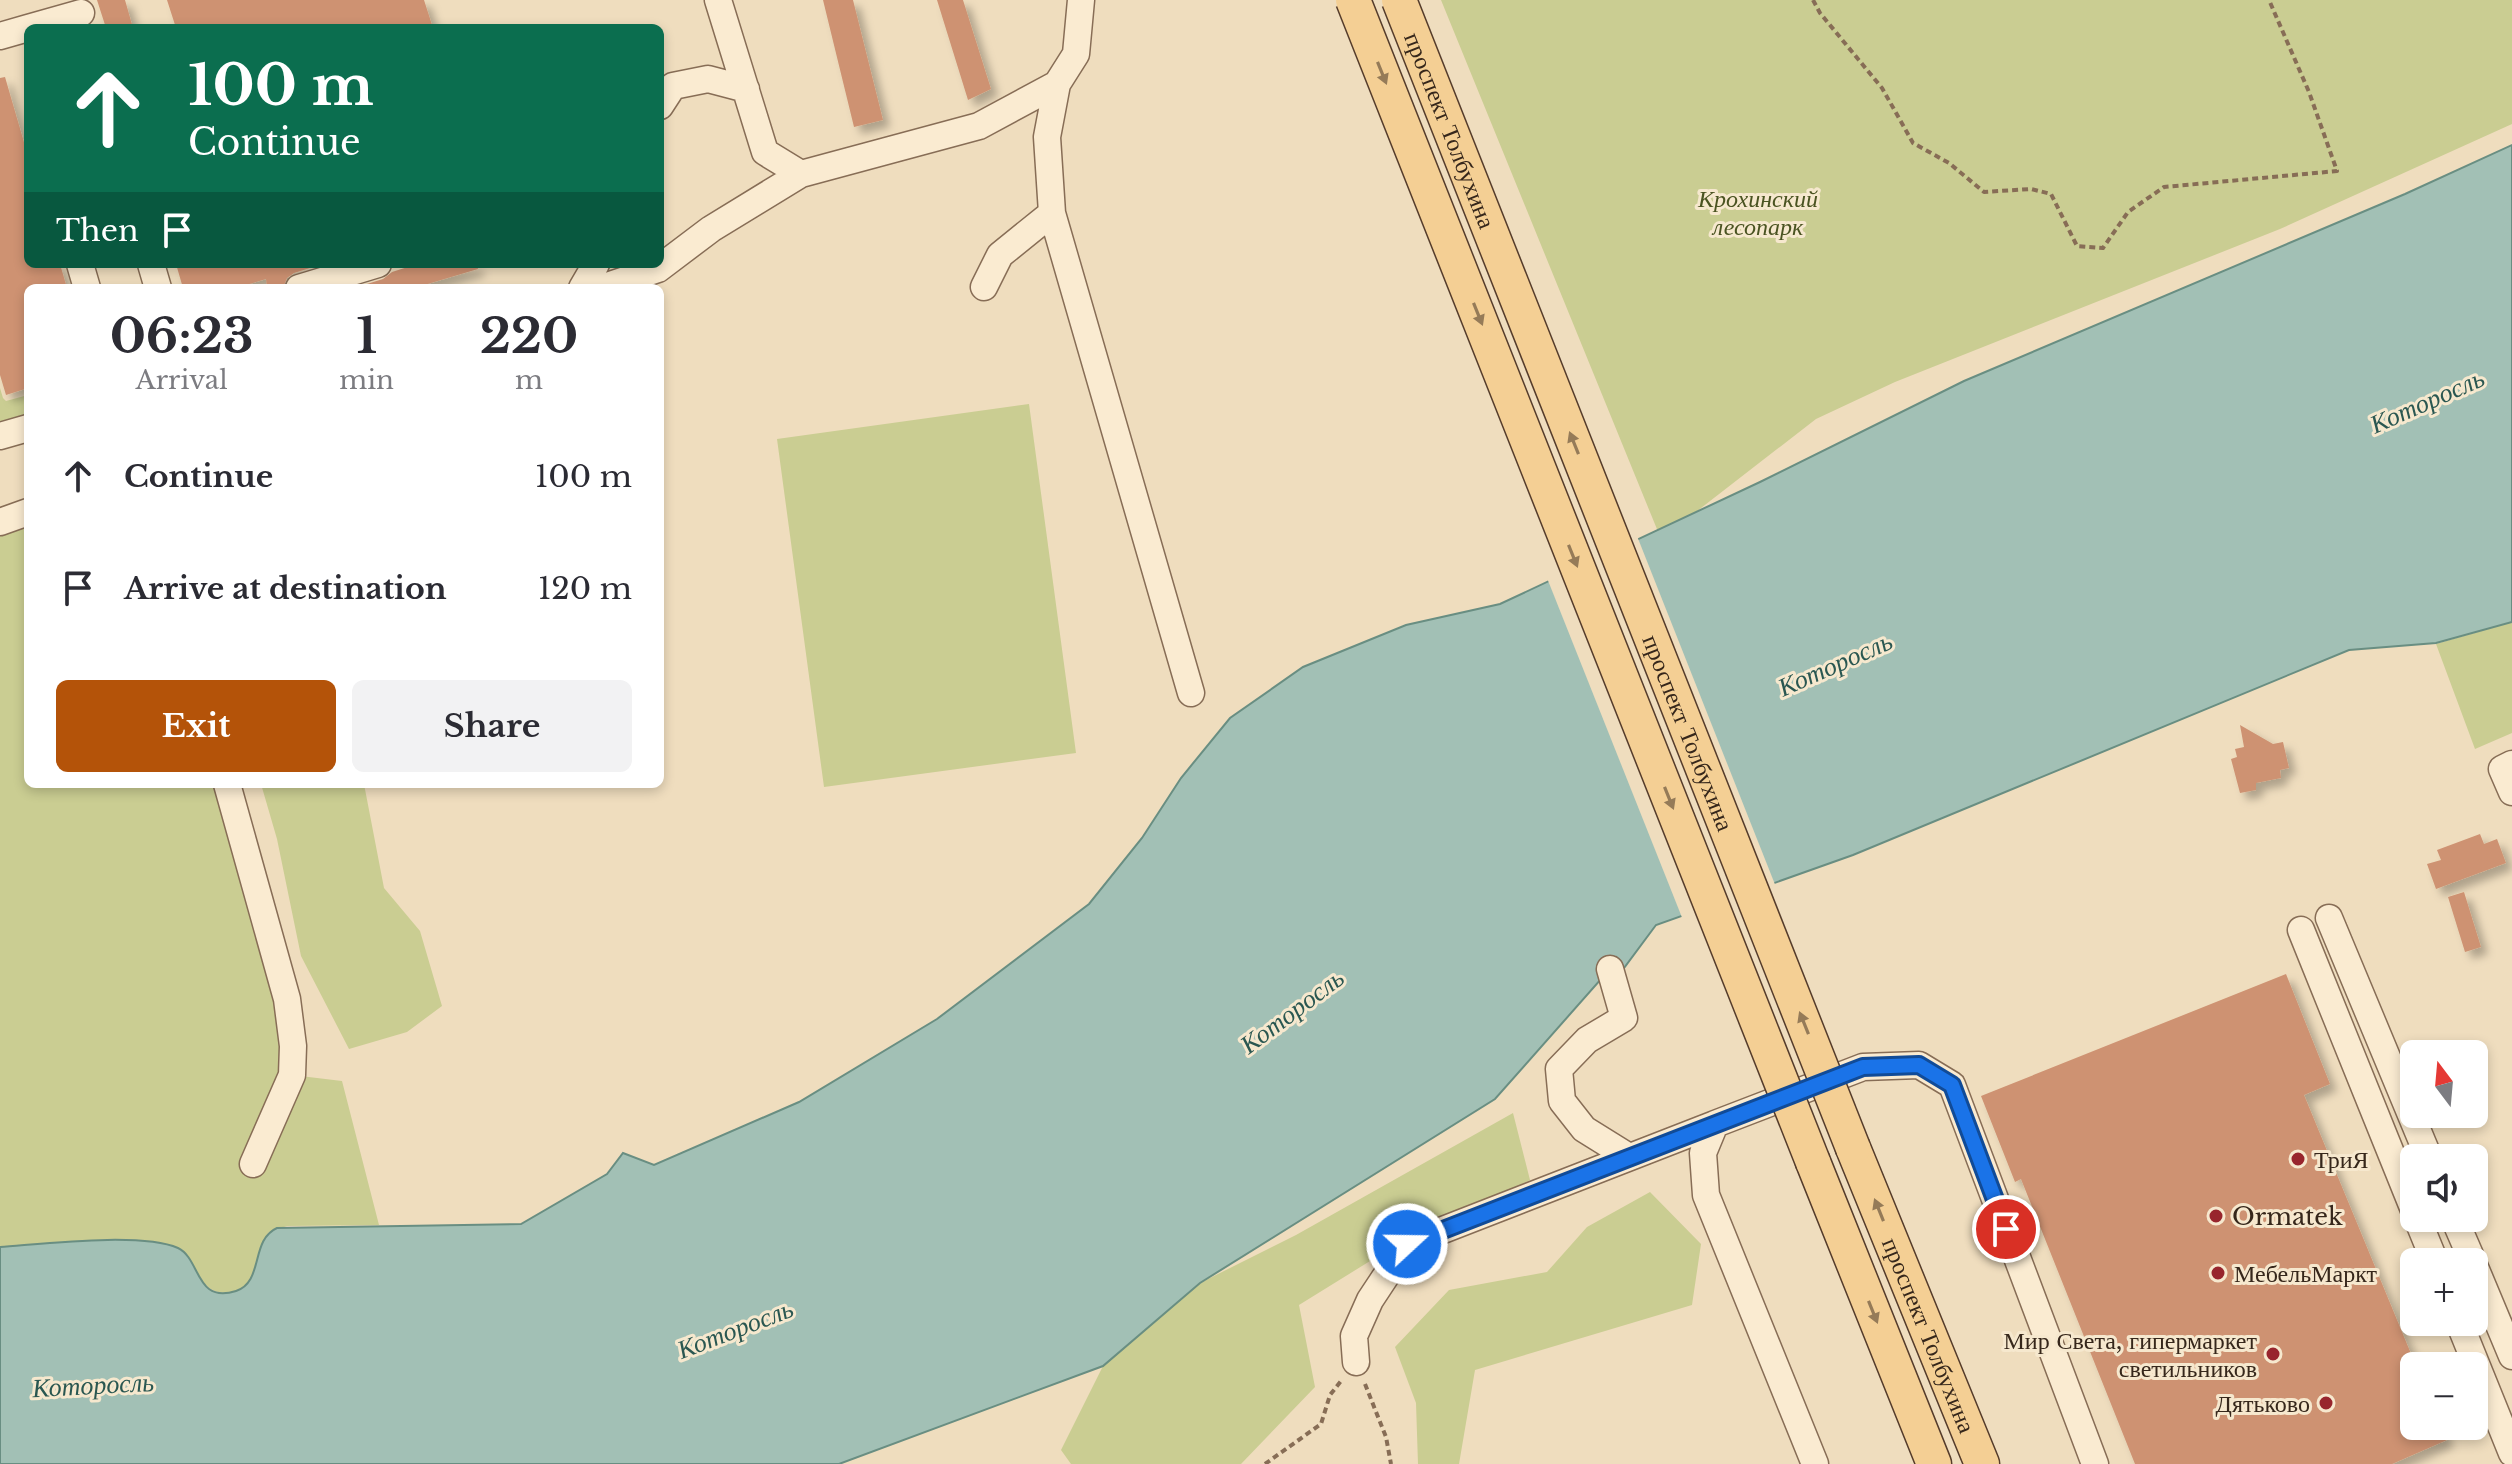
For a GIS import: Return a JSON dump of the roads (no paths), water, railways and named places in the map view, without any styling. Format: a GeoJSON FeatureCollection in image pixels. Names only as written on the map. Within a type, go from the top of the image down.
{"type":"FeatureCollection","features":[{"type":"Feature","properties":{"kind":"main road","name":"проспект Толбухина"},"geometry":{"type":"LineString","coordinates":[[1353,0],[1934,1464]]}},
{"type":"Feature","properties":{"kind":"main road","name":"проспект Толбухина"},"geometry":{"type":"LineString","coordinates":[[1399,0],[1853,1148],[1982,1464]]}},
{"type":"Feature","properties":{"kind":"street"},"geometry":{"type":"LineString","coordinates":[[718,0],[765,152],[801,174]]}},
{"type":"Feature","properties":{"kind":"street"},"geometry":{"type":"LineString","coordinates":[[1081,0],[1076,54],[1057,84],[1047,137],[1052,213],[1191,693]]}},
{"type":"Feature","properties":{"kind":"street"},"geometry":{"type":"LineString","coordinates":[[43,24],[81,14]]}},
{"type":"Feature","properties":{"kind":"street"},"geometry":{"type":"LineString","coordinates":[[0,36],[24,29]]}},
{"type":"Feature","properties":{"kind":"street"},"geometry":{"type":"LineString","coordinates":[[664,100],[673,86],[708,79],[746,89]]}},
{"type":"Feature","properties":{"kind":"street"},"geometry":{"type":"LineString","coordinates":[[664,264],[711,229],[801,174],[979,126],[1057,84]]}},
{"type":"Feature","properties":{"kind":"street"},"geometry":{"type":"LineString","coordinates":[[984,287],[1000,255],[1052,213]]}},
{"type":"Feature","properties":{"kind":"street"},"geometry":{"type":"LineString","coordinates":[[312,284],[365,268]]}},
{"type":"Feature","properties":{"kind":"street"},"geometry":{"type":"LineString","coordinates":[[613,284],[659,268]]}},
{"type":"Feature","properties":{"kind":"street"},"geometry":{"type":"LineString","coordinates":[[0,436],[24,429]]}},
{"type":"Feature","properties":{"kind":"street"},"geometry":{"type":"LineString","coordinates":[[0,522],[24,513]]}},
{"type":"Feature","properties":{"kind":"street"},"geometry":{"type":"LineString","coordinates":[[228,788],[287,999],[293,1046],[292,1075],[253,1164]]}},
{"type":"Feature","properties":{"kind":"street"},"geometry":{"type":"LineString","coordinates":[[2329,918],[2423,1144]]}},
{"type":"Feature","properties":{"kind":"street"},"geometry":{"type":"LineString","coordinates":[[2301,930],[2400,1175]]}},
{"type":"Feature","properties":{"kind":"street"},"geometry":{"type":"LineString","coordinates":[[1610,969],[1624,1018],[1587,1040],[1559,1069],[1562,1101],[1584,1129],[1629,1157]]}},
{"type":"Feature","properties":{"kind":"street"},"geometry":{"type":"LineString","coordinates":[[1356,1362],[1354,1336],[1370,1300],[1407,1244],[1863,1067],[1919,1065],[1952,1085],[2095,1464]]}},
{"type":"Feature","properties":{"kind":"street"},"geometry":{"type":"LineString","coordinates":[[1715,1124],[1703,1153],[1706,1195],[1815,1464]]}},
{"type":"Feature","properties":{"kind":"street"},"geometry":{"type":"LineString","coordinates":[[2488,1299],[2512,1356]]}},
{"type":"Feature","properties":{"kind":"street"},"geometry":{"type":"LineString","coordinates":[[2465,1336],[2512,1453]]}},
{"type":"Feature","properties":{"kind":"water","name":"Которосль"},"geometry":{"type":"Polygon","coordinates":[[[2512,145],[2512,622],[2436,643],[2349,650],[1853,855],[1656,925],[1621,972],[1616,957],[1599,963],[1602,978],[1495,1099],[1200,1283],[1103,1366],[839,1464],[0,1464],[0,1247],[91,1240],[161,1243],[178,1248],[191,1261],[206,1286],[223,1293],[245,1286],[263,1242],[277,1228],[521,1224],[607,1174],[623,1153],[654,1165],[799,1102],[937,1019],[1089,904],[1142,838],[1181,778],[1230,718],[1303,667],[1406,625],[1500,604],[1760,482],[1964,381],[2405,194],[2512,145]]]}},
{"type":"Feature","properties":{"kind":"place","name":"ТриЯ"},"geometry":{"type":"Point","coordinates":[2298,1159]}},
{"type":"Feature","properties":{"kind":"place","name":"Ormatek"},"geometry":{"type":"Point","coordinates":[2216,1216]}},
{"type":"Feature","properties":{"kind":"place","name":"МебельМаркт"},"geometry":{"type":"Point","coordinates":[2218,1273]}},
{"type":"Feature","properties":{"kind":"place","name":"Мир Света, гипермаркет светильников"},"geometry":{"type":"Point","coordinates":[2273,1354]}},
{"type":"Feature","properties":{"kind":"place","name":"Дятьково"},"geometry":{"type":"Point","coordinates":[2326,1403]}},
{"type":"Feature","properties":{"kind":"park label","name":"Крохинский лесопарк"},"geometry":{"type":"Point","coordinates":[1758,212]}}]}
